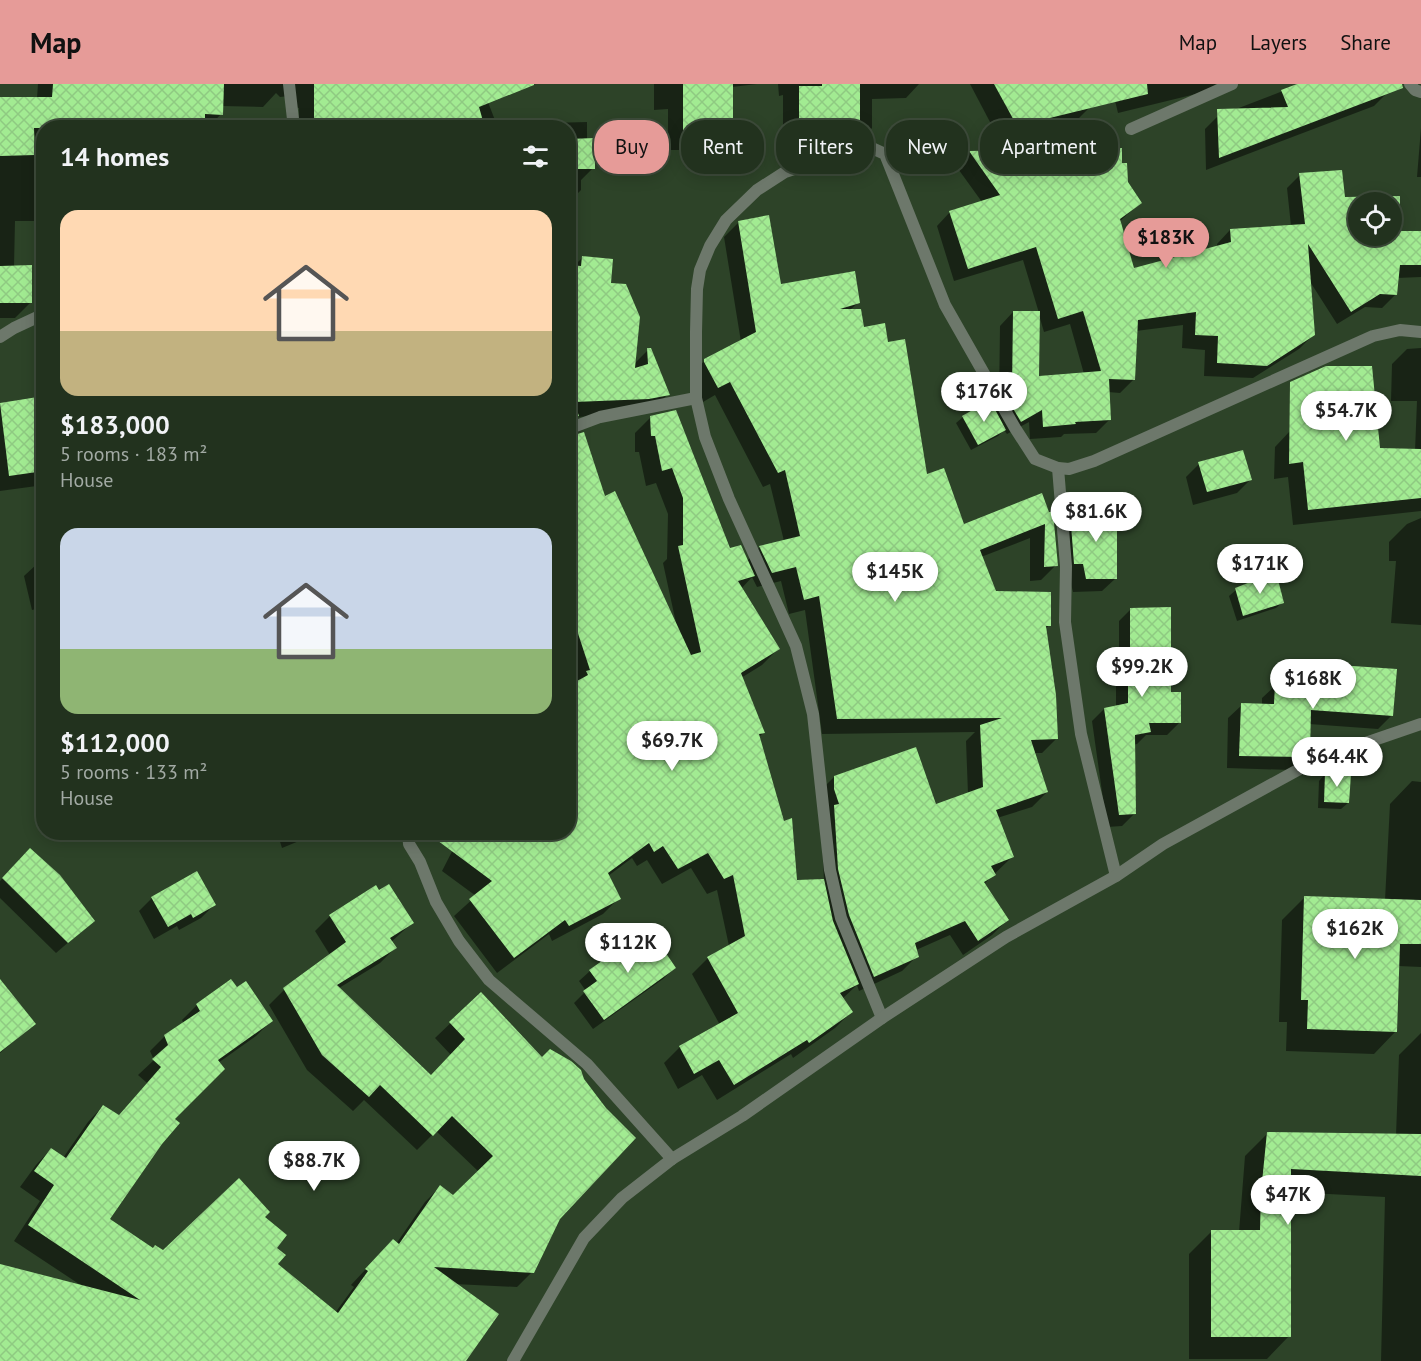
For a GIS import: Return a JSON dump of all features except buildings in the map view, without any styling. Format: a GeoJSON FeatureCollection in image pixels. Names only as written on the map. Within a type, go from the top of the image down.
{"type":"FeatureCollection","features":[{"type":"Feature","properties":{"kind":"street"},"geometry":{"type":"LineString","coordinates":[[289,84],[293,120]]}},
{"type":"Feature","properties":{"kind":"street"},"geometry":{"type":"LineString","coordinates":[[1131,129],[1232,84]]}},
{"type":"Feature","properties":{"kind":"street"},"geometry":{"type":"LineString","coordinates":[[1410,84],[1421,92]]}},
{"type":"Feature","properties":{"kind":"street"},"geometry":{"type":"LineString","coordinates":[[882,1018],[838,908],[830,870],[813,714],[796,646],[729,499],[705,437],[696,398],[696,332],[700,270],[710,246],[726,220],[757,190],[785,172],[861,147],[885,154],[945,304],[1035,459],[1058,468],[1069,469],[1094,461],[1373,336],[1400,330],[1421,332]]}},
{"type":"Feature","properties":{"kind":"street"},"geometry":{"type":"LineString","coordinates":[[0,337],[36,318]]}},
{"type":"Feature","properties":{"kind":"street"},"geometry":{"type":"LineString","coordinates":[[576,426],[600,417],[696,398]]}},
{"type":"Feature","properties":{"kind":"street"},"geometry":{"type":"LineString","coordinates":[[1058,468],[1066,566],[1065,622],[1081,734],[1116,876]]}},
{"type":"Feature","properties":{"kind":"street"},"geometry":{"type":"LineString","coordinates":[[513,1361],[584,1238],[622,1198],[672,1159],[742,1116],[882,1018],[1006,937],[1116,876],[1164,844],[1316,760],[1421,724]]}},
{"type":"Feature","properties":{"kind":"street"},"geometry":{"type":"LineString","coordinates":[[409,840],[436,902],[459,941],[489,980],[587,1064],[672,1159]]}}]}
